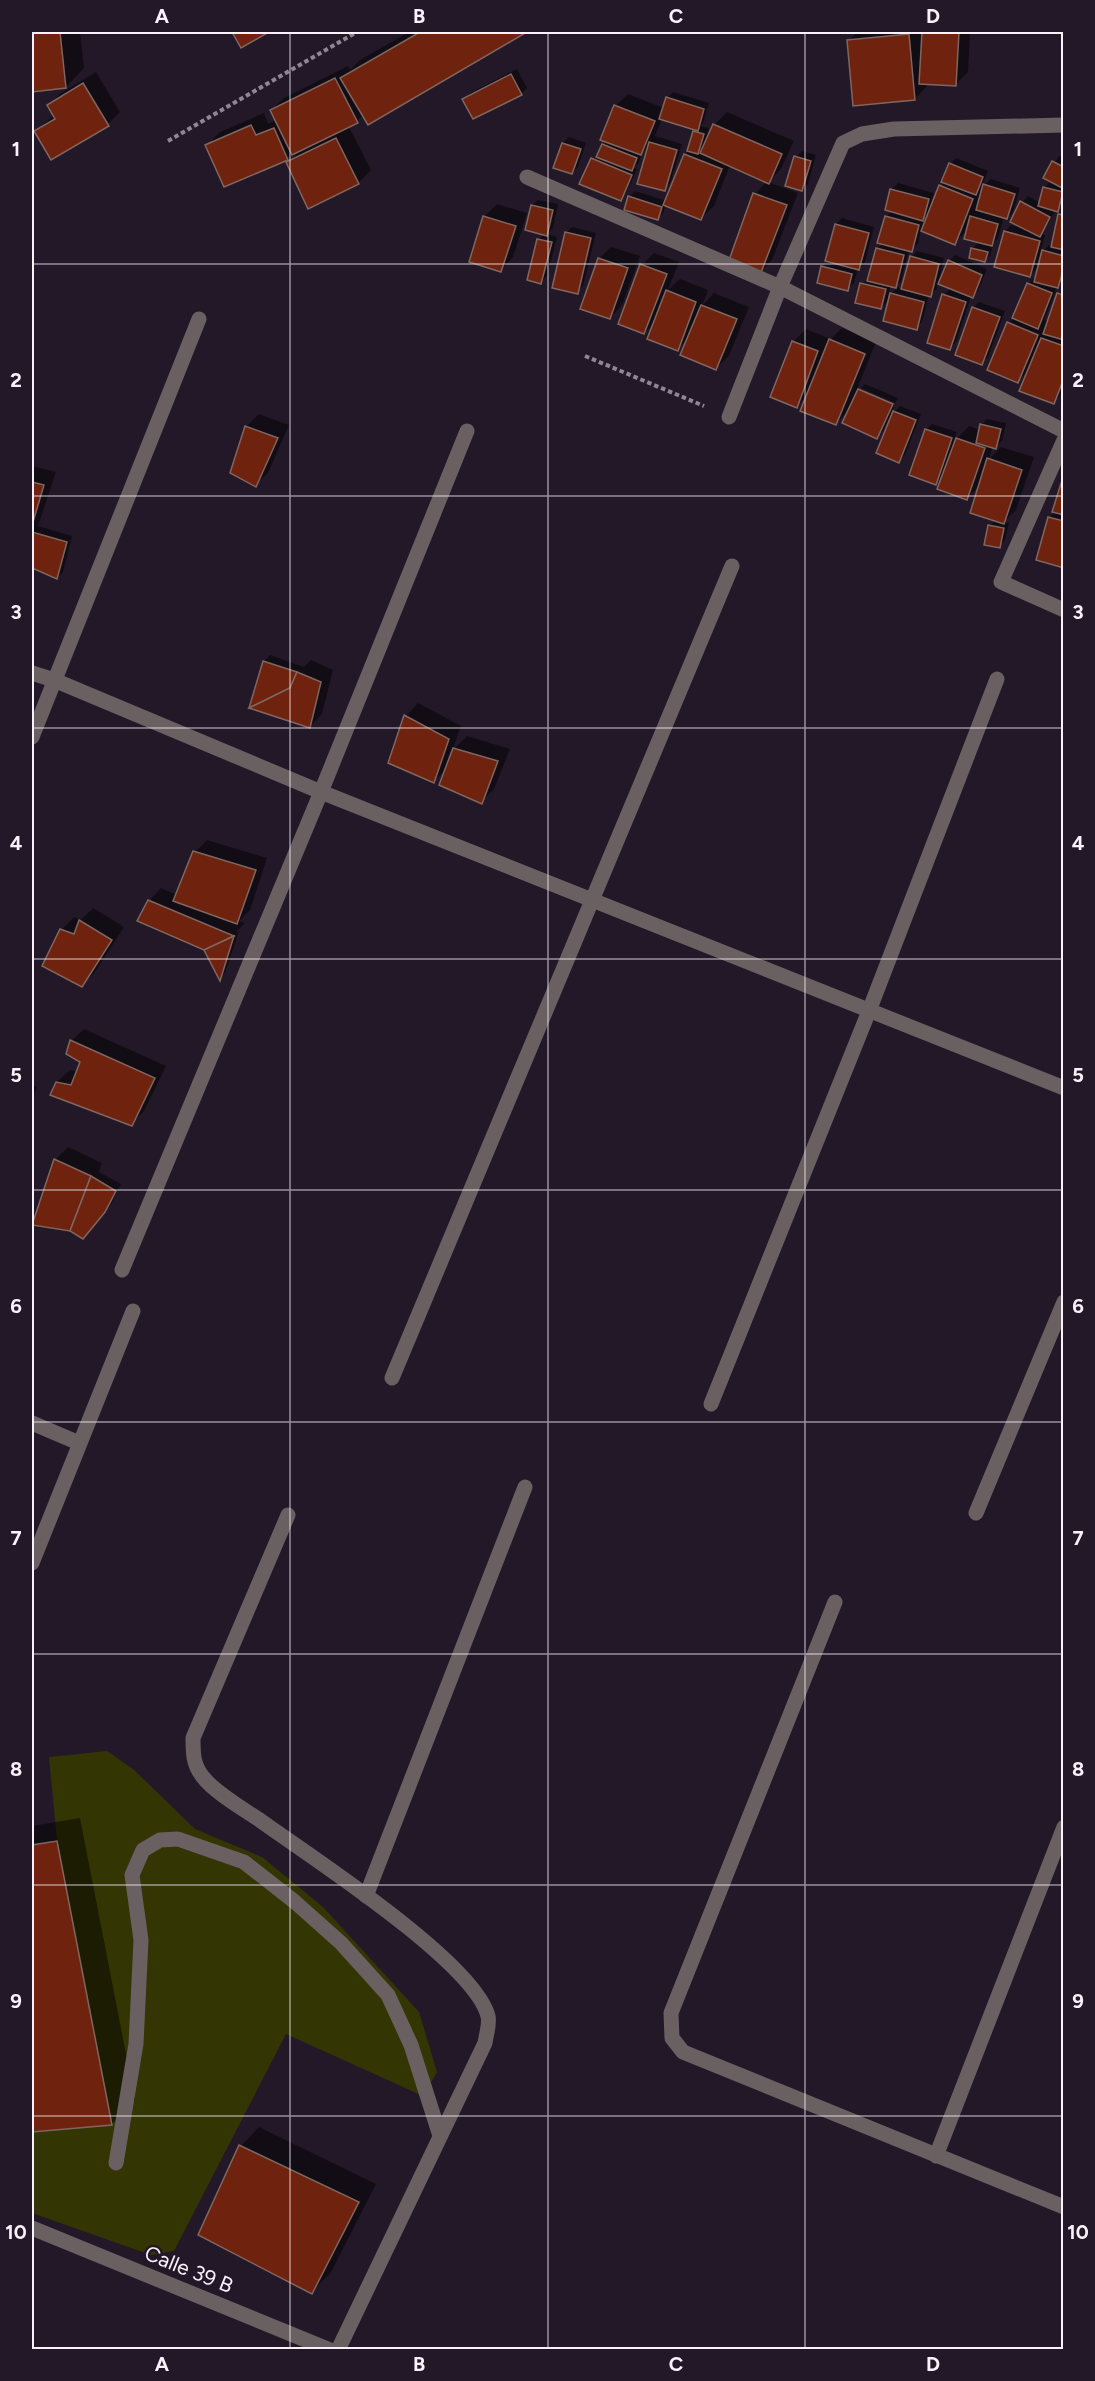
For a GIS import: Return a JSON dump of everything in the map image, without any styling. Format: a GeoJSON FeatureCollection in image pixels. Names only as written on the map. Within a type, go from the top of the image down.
{"type":"FeatureCollection","features":[{"type":"Feature","properties":{"kind":"street"},"geometry":{"type":"LineString","coordinates":[[729,417],[780,287],[843,142],[862,134],[894,129],[1064,125]]}},
{"type":"Feature","properties":{"kind":"street"},"geometry":{"type":"LineString","coordinates":[[527,177],[780,287],[1064,431]]}},
{"type":"Feature","properties":{"kind":"street"},"geometry":{"type":"LineString","coordinates":[[32,737],[199,319]]}},
{"type":"Feature","properties":{"kind":"street"},"geometry":{"type":"LineString","coordinates":[[122,1270],[321,792],[467,431]]}},
{"type":"Feature","properties":{"kind":"street"},"geometry":{"type":"LineString","coordinates":[[1064,440],[1001,582],[1064,610]]}},
{"type":"Feature","properties":{"kind":"street"},"geometry":{"type":"LineString","coordinates":[[392,1378],[732,567]]}},
{"type":"Feature","properties":{"kind":"street"},"geometry":{"type":"LineString","coordinates":[[32,674],[54,680],[321,792],[1064,1088]]}},
{"type":"Feature","properties":{"kind":"street"},"geometry":{"type":"LineString","coordinates":[[711,1404],[869,1011],[997,679]]}},
{"type":"Feature","properties":{"kind":"street"},"geometry":{"type":"LineString","coordinates":[[976,1513],[1064,1302]]}},
{"type":"Feature","properties":{"kind":"street"},"geometry":{"type":"LineString","coordinates":[[32,1563],[133,1311]]}},
{"type":"Feature","properties":{"kind":"street"},"geometry":{"type":"LineString","coordinates":[[32,1423],[79,1443]]}},
{"type":"Feature","properties":{"kind":"street"},"geometry":{"type":"LineString","coordinates":[[366,1896],[525,1487]]}},
{"type":"Feature","properties":{"kind":"street"},"geometry":{"type":"LineString","coordinates":[[288,1515],[193,1738],[194,1761],[203,1778],[366,1896],[446,1960],[481,1999],[489,2019],[485,2043],[338,2349]]}},
{"type":"Feature","properties":{"kind":"street"},"geometry":{"type":"LineString","coordinates":[[835,1602],[671,2013],[672,2038],[683,2052],[1064,2207]]}},
{"type":"Feature","properties":{"kind":"street"},"geometry":{"type":"LineString","coordinates":[[936,2156],[1064,1827]]}},
{"type":"Feature","properties":{"kind":"street"},"geometry":{"type":"LineString","coordinates":[[116,2163],[136,2044],[141,1940],[132,1875],[143,1850],[160,1840],[178,1839],[244,1862],[295,1902],[333,1936],[388,1995],[411,2045],[440,2136]]}},
{"type":"Feature","properties":{"kind":"street","name":"Calle 39 B"},"geometry":{"type":"LineString","coordinates":[[32,2228],[330,2349]]}},
{"type":"Feature","properties":{"kind":"path"},"geometry":{"type":"LineString","coordinates":[[168,141],[357,32]]}},
{"type":"Feature","properties":{"kind":"path"},"geometry":{"type":"LineString","coordinates":[[585,356],[729,417]]}},
{"type":"Feature","properties":{"kind":"shaded area"},"geometry":{"type":"Polygon","coordinates":[[[107,1751],[133,1769],[195,1829],[262,1857],[323,1907],[419,2012],[437,2072],[423,2096],[286,2034],[174,2251],[151,2255],[32,2213],[32,2132],[112,2125],[57,1841],[49,1757],[107,1751]]]}},
{"type":"Feature","properties":{"kind":"building"},"geometry":{"type":"Polygon","coordinates":[[[32,32],[60,32],[66,88],[32,92],[32,32]]]}},
{"type":"Feature","properties":{"kind":"building"},"geometry":{"type":"Polygon","coordinates":[[[232,32],[269,32],[241,48],[232,32]]]}},
{"type":"Feature","properties":{"kind":"building"},"geometry":{"type":"Polygon","coordinates":[[[420,32],[527,32],[368,125],[340,78],[420,32]]]}},
{"type":"Feature","properties":{"kind":"building"},"geometry":{"type":"Polygon","coordinates":[[[922,32],[959,32],[956,86],[919,84],[922,32]]]}},
{"type":"Feature","properties":{"kind":"building"},"geometry":{"type":"Polygon","coordinates":[[[909,34],[915,100],[853,106],[847,40],[909,34]]]}},
{"type":"Feature","properties":{"kind":"building"},"geometry":{"type":"Polygon","coordinates":[[[511,74],[522,95],[473,119],[462,99],[511,74]]]}},
{"type":"Feature","properties":{"kind":"building"},"geometry":{"type":"Polygon","coordinates":[[[335,78],[358,123],[292,155],[270,110],[335,78]]]}},
{"type":"Feature","properties":{"kind":"building"},"geometry":{"type":"Polygon","coordinates":[[[83,83],[109,126],[51,160],[34,131],[55,119],[47,105],[83,83]]]}},
{"type":"Feature","properties":{"kind":"building"},"geometry":{"type":"Polygon","coordinates":[[[666,97],[704,109],[698,131],[659,119],[666,97]]]}},
{"type":"Feature","properties":{"kind":"building"},"geometry":{"type":"Polygon","coordinates":[[[614,105],[655,121],[641,155],[600,140],[614,105]]]}},
{"type":"Feature","properties":{"kind":"building"},"geometry":{"type":"Polygon","coordinates":[[[713,124],[782,154],[769,184],[700,153],[713,124]]]}},
{"type":"Feature","properties":{"kind":"building"},"geometry":{"type":"Polygon","coordinates":[[[251,125],[256,135],[274,128],[288,160],[224,187],[205,145],[251,125]]]}},
{"type":"Feature","properties":{"kind":"building"},"geometry":{"type":"Polygon","coordinates":[[[693,131],[704,134],[698,154],[687,151],[693,131]]]}},
{"type":"Feature","properties":{"kind":"building"},"geometry":{"type":"Polygon","coordinates":[[[336,138],[359,184],[308,209],[286,162],[336,138]]]}},
{"type":"Feature","properties":{"kind":"building"},"geometry":{"type":"Polygon","coordinates":[[[649,142],[677,150],[665,191],[637,184],[649,142]]]}},
{"type":"Feature","properties":{"kind":"building"},"geometry":{"type":"Polygon","coordinates":[[[562,143],[581,149],[572,174],[553,168],[562,143]]]}},
{"type":"Feature","properties":{"kind":"building"},"geometry":{"type":"Polygon","coordinates":[[[602,144],[637,158],[632,171],[596,157],[602,144]]]}},
{"type":"Feature","properties":{"kind":"building"},"geometry":{"type":"Polygon","coordinates":[[[684,154],[722,169],[701,220],[663,205],[684,154]]]}},
{"type":"Feature","properties":{"kind":"building"},"geometry":{"type":"Polygon","coordinates":[[[794,156],[811,161],[802,191],[785,186],[794,156]]]}},
{"type":"Feature","properties":{"kind":"building"},"geometry":{"type":"Polygon","coordinates":[[[591,158],[632,175],[621,201],[579,184],[591,158]]]}},
{"type":"Feature","properties":{"kind":"building"},"geometry":{"type":"Polygon","coordinates":[[[1052,161],[1064,167],[1064,189],[1043,178],[1052,161]]]}},
{"type":"Feature","properties":{"kind":"building"},"geometry":{"type":"Polygon","coordinates":[[[949,163],[983,177],[976,195],[941,182],[949,163]]]}},
{"type":"Feature","properties":{"kind":"building"},"geometry":{"type":"Polygon","coordinates":[[[983,184],[1015,194],[1007,219],[976,210],[983,184]]]}},
{"type":"Feature","properties":{"kind":"building"},"geometry":{"type":"Polygon","coordinates":[[[939,185],[973,199],[955,245],[921,231],[939,185]]]}},
{"type":"Feature","properties":{"kind":"building"},"geometry":{"type":"Polygon","coordinates":[[[1043,187],[1063,192],[1058,212],[1038,206],[1043,187]]]}},
{"type":"Feature","properties":{"kind":"building"},"geometry":{"type":"Polygon","coordinates":[[[890,189],[929,199],[923,221],[885,210],[890,189]]]}},
{"type":"Feature","properties":{"kind":"building"},"geometry":{"type":"Polygon","coordinates":[[[753,193],[787,205],[760,275],[728,263],[753,193]]]}},
{"type":"Feature","properties":{"kind":"building"},"geometry":{"type":"Polygon","coordinates":[[[628,196],[662,207],[658,220],[624,210],[628,196]]]}},
{"type":"Feature","properties":{"kind":"building"},"geometry":{"type":"Polygon","coordinates":[[[1020,201],[1050,217],[1040,237],[1010,222],[1020,201]]]}},
{"type":"Feature","properties":{"kind":"building"},"geometry":{"type":"Polygon","coordinates":[[[531,205],[553,210],[547,236],[525,230],[531,205]]]}},
{"type":"Feature","properties":{"kind":"building"},"geometry":{"type":"Polygon","coordinates":[[[1058,214],[1064,215],[1064,250],[1051,247],[1058,214]]]}},
{"type":"Feature","properties":{"kind":"building"},"geometry":{"type":"Polygon","coordinates":[[[483,216],[516,226],[501,272],[469,262],[483,216]]]}},
{"type":"Feature","properties":{"kind":"building"},"geometry":{"type":"Polygon","coordinates":[[[885,216],[919,225],[912,252],[877,243],[885,216]]]}},
{"type":"Feature","properties":{"kind":"building"},"geometry":{"type":"Polygon","coordinates":[[[970,216],[998,224],[992,246],[964,239],[970,216]]]}},
{"type":"Feature","properties":{"kind":"building"},"geometry":{"type":"Polygon","coordinates":[[[835,224],[869,233],[859,270],[825,261],[835,224]]]}},
{"type":"Feature","properties":{"kind":"building"},"geometry":{"type":"Polygon","coordinates":[[[1004,231],[1040,241],[1030,277],[994,267],[1004,231]]]}},
{"type":"Feature","properties":{"kind":"building"},"geometry":{"type":"Polygon","coordinates":[[[565,232],[591,238],[578,294],[552,288],[565,232]]]}},
{"type":"Feature","properties":{"kind":"building"},"geometry":{"type":"Polygon","coordinates":[[[537,239],[552,242],[541,284],[527,280],[537,239]]]}},
{"type":"Feature","properties":{"kind":"building"},"geometry":{"type":"Polygon","coordinates":[[[876,248],[904,255],[896,288],[867,281],[876,248]]]}},
{"type":"Feature","properties":{"kind":"building"},"geometry":{"type":"Polygon","coordinates":[[[971,248],[988,252],[985,262],[969,258],[971,248]]]}},
{"type":"Feature","properties":{"kind":"building"},"geometry":{"type":"Polygon","coordinates":[[[1042,250],[1064,256],[1064,267],[1058,288],[1034,282],[1042,250]]]}},
{"type":"Feature","properties":{"kind":"building"},"geometry":{"type":"Polygon","coordinates":[[[910,256],[939,264],[931,297],[901,289],[910,256]]]}},
{"type":"Feature","properties":{"kind":"building"},"geometry":{"type":"Polygon","coordinates":[[[598,258],[628,268],[610,319],[580,309],[598,258]]]}},
{"type":"Feature","properties":{"kind":"building"},"geometry":{"type":"Polygon","coordinates":[[[948,260],[982,275],[973,298],[938,284],[948,260]]]}},
{"type":"Feature","properties":{"kind":"building"},"geometry":{"type":"Polygon","coordinates":[[[640,264],[667,274],[644,334],[618,324],[640,264]]]}},
{"type":"Feature","properties":{"kind":"building"},"geometry":{"type":"Polygon","coordinates":[[[821,266],[852,274],[848,291],[817,283],[821,266]]]}},
{"type":"Feature","properties":{"kind":"building"},"geometry":{"type":"Polygon","coordinates":[[[860,283],[886,289],[881,309],[855,303],[860,283]]]}},
{"type":"Feature","properties":{"kind":"building"},"geometry":{"type":"Polygon","coordinates":[[[1027,283],[1052,293],[1038,329],[1012,318],[1027,283]]]}},
{"type":"Feature","properties":{"kind":"building"},"geometry":{"type":"Polygon","coordinates":[[[666,290],[696,302],[678,351],[647,339],[666,290]]]}},
{"type":"Feature","properties":{"kind":"building"},"geometry":{"type":"Polygon","coordinates":[[[890,293],[924,302],[917,330],[883,321],[890,293]]]}},
{"type":"Feature","properties":{"kind":"building"},"geometry":{"type":"Polygon","coordinates":[[[1057,293],[1064,295],[1064,340],[1043,334],[1057,293]]]}},
{"type":"Feature","properties":{"kind":"building"},"geometry":{"type":"Polygon","coordinates":[[[942,294],[966,302],[950,350],[927,343],[942,294]]]}},
{"type":"Feature","properties":{"kind":"building"},"geometry":{"type":"Polygon","coordinates":[[[701,305],[737,319],[716,370],[680,355],[701,305]]]}},
{"type":"Feature","properties":{"kind":"building"},"geometry":{"type":"Polygon","coordinates":[[[972,307],[1000,317],[982,365],[955,355],[972,307]]]}},
{"type":"Feature","properties":{"kind":"building"},"geometry":{"type":"Polygon","coordinates":[[[1007,322],[1038,335],[1018,383],[987,370],[1007,322]]]}},
{"type":"Feature","properties":{"kind":"building"},"geometry":{"type":"Polygon","coordinates":[[[1041,338],[1064,346],[1064,378],[1054,404],[1019,391],[1041,338]]]}},
{"type":"Feature","properties":{"kind":"building"},"geometry":{"type":"Polygon","coordinates":[[[829,339],[865,354],[836,425],[800,411],[829,339]]]}},
{"type":"Feature","properties":{"kind":"building"},"geometry":{"type":"Polygon","coordinates":[[[792,341],[818,351],[797,408],[770,397],[792,341]]]}},
{"type":"Feature","properties":{"kind":"building"},"geometry":{"type":"Polygon","coordinates":[[[858,389],[893,404],[877,439],[842,423],[858,389]]]}},
{"type":"Feature","properties":{"kind":"building"},"geometry":{"type":"Polygon","coordinates":[[[893,411],[916,420],[899,463],[876,453],[893,411]]]}},
{"type":"Feature","properties":{"kind":"building"},"geometry":{"type":"Polygon","coordinates":[[[980,424],[1001,429],[996,449],[976,443],[980,424]]]}},
{"type":"Feature","properties":{"kind":"building"},"geometry":{"type":"Polygon","coordinates":[[[245,426],[278,438],[256,487],[230,473],[245,426]]]}},
{"type":"Feature","properties":{"kind":"building"},"geometry":{"type":"Polygon","coordinates":[[[925,429],[952,438],[936,485],[909,475],[925,429]]]}},
{"type":"Feature","properties":{"kind":"building"},"geometry":{"type":"Polygon","coordinates":[[[956,438],[985,448],[967,500],[937,489],[956,438]]]}},
{"type":"Feature","properties":{"kind":"building"},"geometry":{"type":"Polygon","coordinates":[[[987,458],[1022,470],[1004,524],[970,513],[987,458]]]}},
{"type":"Feature","properties":{"kind":"building"},"geometry":{"type":"Polygon","coordinates":[[[1064,474],[1064,515],[1052,512],[1064,474]]]}},
{"type":"Feature","properties":{"kind":"building"},"geometry":{"type":"Polygon","coordinates":[[[32,482],[44,485],[33,522],[32,522],[32,482]]]}},
{"type":"Feature","properties":{"kind":"building"},"geometry":{"type":"Polygon","coordinates":[[[1048,517],[1064,521],[1064,568],[1036,560],[1048,517]]]}},
{"type":"Feature","properties":{"kind":"building"},"geometry":{"type":"Polygon","coordinates":[[[988,525],[1004,528],[1000,548],[984,545],[988,525]]]}},
{"type":"Feature","properties":{"kind":"building"},"geometry":{"type":"Polygon","coordinates":[[[32,532],[67,542],[57,579],[32,568],[32,532]]]}},
{"type":"Feature","properties":{"kind":"building"},"geometry":{"type":"Polygon","coordinates":[[[263,661],[297,672],[290,688],[249,708],[263,661]]]}},
{"type":"Feature","properties":{"kind":"building"},"geometry":{"type":"Polygon","coordinates":[[[297,672],[321,682],[310,728],[249,708],[290,688],[297,672]]]}},
{"type":"Feature","properties":{"kind":"building"},"geometry":{"type":"Polygon","coordinates":[[[404,715],[449,739],[434,783],[388,763],[404,715]]]}},
{"type":"Feature","properties":{"kind":"building"},"geometry":{"type":"Polygon","coordinates":[[[453,748],[498,761],[482,804],[439,785],[453,748]]]}},
{"type":"Feature","properties":{"kind":"building"},"geometry":{"type":"Polygon","coordinates":[[[193,851],[256,870],[237,924],[173,901],[193,851]]]}},
{"type":"Feature","properties":{"kind":"building"},"geometry":{"type":"Polygon","coordinates":[[[148,900],[234,936],[204,950],[137,921],[148,900]]]}},
{"type":"Feature","properties":{"kind":"building"},"geometry":{"type":"Polygon","coordinates":[[[79,920],[112,940],[82,987],[42,966],[60,929],[74,934],[79,920]]]}},
{"type":"Feature","properties":{"kind":"building"},"geometry":{"type":"Polygon","coordinates":[[[234,936],[220,981],[204,950],[234,936]]]}},
{"type":"Feature","properties":{"kind":"building"},"geometry":{"type":"Polygon","coordinates":[[[70,1040],[155,1078],[132,1126],[50,1095],[56,1082],[71,1085],[80,1062],[66,1054],[70,1040]]]}},
{"type":"Feature","properties":{"kind":"building"},"geometry":{"type":"Polygon","coordinates":[[[54,1159],[91,1176],[70,1231],[32,1225],[54,1159]]]}},
{"type":"Feature","properties":{"kind":"building"},"geometry":{"type":"Polygon","coordinates":[[[91,1176],[116,1191],[105,1212],[83,1239],[70,1231],[91,1176]]]}},
{"type":"Feature","properties":{"kind":"building"},"geometry":{"type":"Polygon","coordinates":[[[57,1841],[112,2125],[32,2132],[32,1845],[57,1841]]]}},
{"type":"Feature","properties":{"kind":"building"},"geometry":{"type":"Polygon","coordinates":[[[239,2145],[359,2202],[312,2294],[198,2235],[239,2145]]]}}]}
